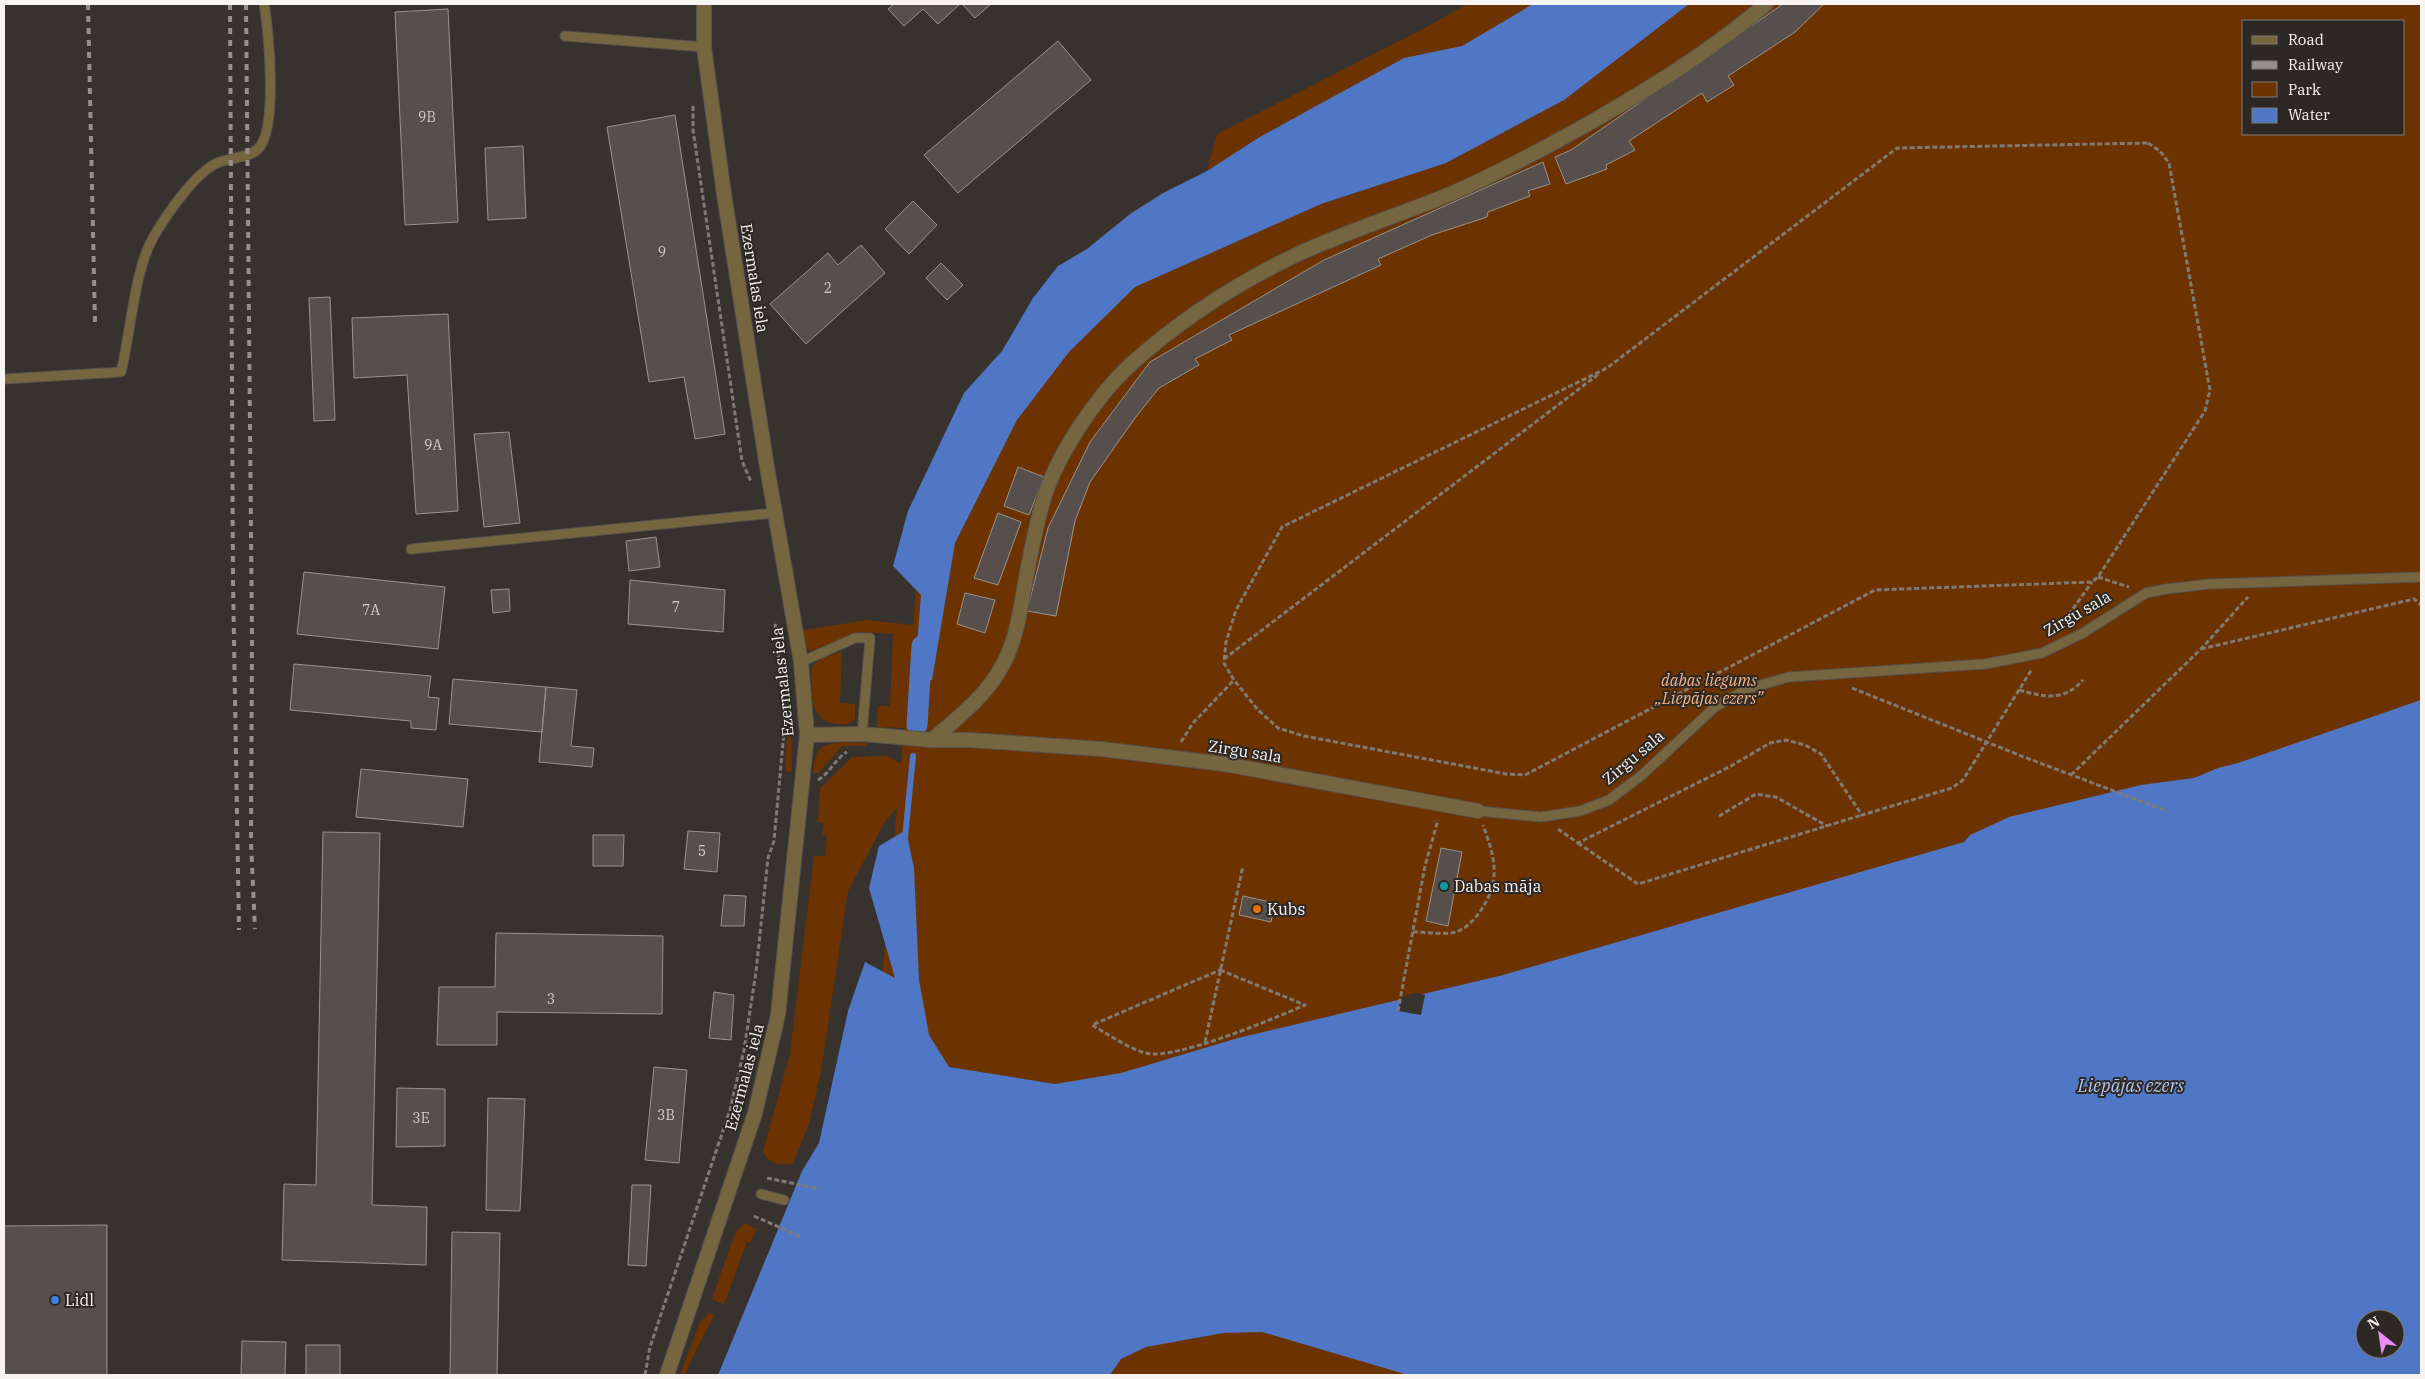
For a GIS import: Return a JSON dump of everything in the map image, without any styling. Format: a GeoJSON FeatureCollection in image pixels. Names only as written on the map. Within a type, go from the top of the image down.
{"type":"FeatureCollection","features":[{"type":"Feature","properties":{"kind":"street","name":"Ezermalas iela"},"geometry":{"type":"LineString","coordinates":[[667,1375],[755,1113],[769,1058],[780,996],[807,734],[800,662],[774,513],[724,194],[704,47],[704,4]]}},
{"type":"Feature","properties":{"kind":"street"},"geometry":{"type":"LineString","coordinates":[[932,740],[976,700],[1001,669],[1014,642],[1045,496],[1066,448],[1116,381],[1157,341],[1235,288],[1297,254],[1453,192],[1502,170],[1556,141],[1642,93],[1734,31],[1766,4]]}},
{"type":"Feature","properties":{"kind":"street","name":"Zirgu sala"},"geometry":{"type":"LineString","coordinates":[[807,734],[862,734],[932,740],[969,740],[1082,748],[1176,758],[1224,764],[1478,811]]}},
{"type":"Feature","properties":{"kind":"lane"},"geometry":{"type":"LineString","coordinates":[[4,380],[121,372],[145,256],[154,236],[201,173],[216,164],[259,149],[267,133],[270,90],[269,44],[264,4]]}},
{"type":"Feature","properties":{"kind":"lane"},"geometry":{"type":"LineString","coordinates":[[564,36],[704,47]]}},
{"type":"Feature","properties":{"kind":"lane"},"geometry":{"type":"LineString","coordinates":[[411,549],[774,513]]}},
{"type":"Feature","properties":{"kind":"lane","name":"Zirgu sala"},"geometry":{"type":"LineString","coordinates":[[1478,811],[1541,817],[1580,810],[1609,800],[1642,775],[1702,717],[1728,698],[1756,686],[1788,677],[1985,664],[2042,653],[2083,634],[2146,594],[2166,589],[2209,584],[2421,577]]}},
{"type":"Feature","properties":{"kind":"lane"},"geometry":{"type":"LineString","coordinates":[[800,662],[855,638],[870,638],[862,734]]}},
{"type":"Feature","properties":{"kind":"lane"},"geometry":{"type":"LineString","coordinates":[[761,1194],[784,1200]]}},
{"type":"Feature","properties":{"kind":"path"},"geometry":{"type":"LineString","coordinates":[[1224,659],[1897,148],[2148,143],[2160,151],[2169,163],[2210,390],[2205,411],[2098,577],[2092,582],[2059,629]]}},
{"type":"Feature","properties":{"kind":"path"},"geometry":{"type":"LineString","coordinates":[[1607,368],[1282,527],[1236,610],[1226,642],[1224,663],[1234,680],[1258,710],[1278,728],[1304,736],[1506,774],[1525,775],[1875,590],[2092,582]]}},
{"type":"Feature","properties":{"kind":"path"},"geometry":{"type":"LineString","coordinates":[[2098,577],[2120,582],[2146,594]]}},
{"type":"Feature","properties":{"kind":"path"},"geometry":{"type":"LineString","coordinates":[[2071,775],[2201,649],[2260,583]]}},
{"type":"Feature","properties":{"kind":"path"},"geometry":{"type":"LineString","coordinates":[[2201,649],[2414,599],[2421,605]]}},
{"type":"Feature","properties":{"kind":"path"},"geometry":{"type":"LineString","coordinates":[[1541,817],[1638,884],[1952,788],[1963,780],[2042,653]]}},
{"type":"Feature","properties":{"kind":"path"},"geometry":{"type":"LineString","coordinates":[[1821,676],[2024,757],[2167,811]]}},
{"type":"Feature","properties":{"kind":"path"},"geometry":{"type":"LineString","coordinates":[[1176,758],[1182,739],[1193,723],[1234,680]]}},
{"type":"Feature","properties":{"kind":"path"},"geometry":{"type":"LineString","coordinates":[[2018,690],[2051,697],[2062,695],[2074,689],[2083,680]]}},
{"type":"Feature","properties":{"kind":"path"},"geometry":{"type":"LineString","coordinates":[[1578,843],[1731,766],[1770,743],[1786,740],[1805,745],[1820,754],[1862,815]]}},
{"type":"Feature","properties":{"kind":"path"},"geometry":{"type":"LineString","coordinates":[[813,780],[819,780],[827,774],[841,756],[854,750]]}},
{"type":"Feature","properties":{"kind":"path"},"geometry":{"type":"LineString","coordinates":[[644,1375],[650,1347],[730,1110],[744,1050],[756,972],[768,858],[774,841],[780,778]]}},
{"type":"Feature","properties":{"kind":"path"},"geometry":{"type":"LineString","coordinates":[[1719,816],[1756,794],[1776,797],[1828,826]]}},
{"type":"Feature","properties":{"kind":"path"},"geometry":{"type":"LineString","coordinates":[[1398,1010],[1425,866],[1442,804]]}},
{"type":"Feature","properties":{"kind":"path"},"geometry":{"type":"LineString","coordinates":[[1413,932],[1455,932],[1474,920],[1487,902],[1495,880],[1494,856],[1478,811]]}},
{"type":"Feature","properties":{"kind":"path"},"geometry":{"type":"LineString","coordinates":[[1205,1042],[1243,866]]}},
{"type":"Feature","properties":{"kind":"path"},"geometry":{"type":"LineString","coordinates":[[1220,970],[1305,1005],[1245,1030],[1171,1053],[1146,1054],[1092,1025],[1220,970]]}},
{"type":"Feature","properties":{"kind":"path"},"geometry":{"type":"LineString","coordinates":[[766,1178],[820,1189]]}},
{"type":"Feature","properties":{"kind":"path"},"geometry":{"type":"LineString","coordinates":[[754,1216],[801,1237]]}},
{"type":"Feature","properties":{"kind":"green space","name":"dabas liegums „Liepājas ezers”"},"geometry":{"type":"Polygon","coordinates":[[[1467,4],[2421,4],[2421,1375],[791,1375],[870,1116],[897,807],[884,823],[848,891],[821,1071],[809,1124],[793,1163],[779,1164],[771,1162],[763,1151],[790,1054],[814,856],[825,856],[827,836],[822,836],[824,823],[818,822],[820,788],[852,757],[887,756],[901,763],[904,728],[877,727],[878,706],[890,706],[893,634],[861,632],[810,651],[805,646],[804,630],[867,620],[913,625],[919,558],[1044,340],[1424,54],[1404,58],[1258,138],[1207,171],[1217,134],[1421,30],[1467,4]]]}},
{"type":"Feature","properties":{"kind":"green space"},"geometry":{"type":"Polygon","coordinates":[[[842,652],[840,703],[855,704],[855,719],[848,723],[837,724],[821,718],[817,712],[812,697],[811,672],[815,663],[819,660],[842,652]]]}},
{"type":"Feature","properties":{"kind":"green space"},"geometry":{"type":"Polygon","coordinates":[[[788,721],[791,721],[792,772],[785,771],[788,721]]]}},
{"type":"Feature","properties":{"kind":"green space"},"geometry":{"type":"Polygon","coordinates":[[[842,742],[868,743],[865,746],[843,746],[818,773],[813,773],[815,759],[819,750],[828,745],[842,742]]]}},
{"type":"Feature","properties":{"kind":"green space"},"geometry":{"type":"Polygon","coordinates":[[[744,1223],[757,1229],[750,1243],[747,1242],[724,1304],[712,1299],[735,1233],[744,1223]]]}},
{"type":"Feature","properties":{"kind":"green space"},"geometry":{"type":"Polygon","coordinates":[[[708,1312],[714,1316],[685,1375],[680,1375],[700,1322],[706,1317],[708,1312]]]}},
{"type":"Feature","properties":{"kind":"water"},"geometry":{"type":"Polygon","coordinates":[[[1533,4],[1689,4],[1564,100],[1446,163],[1321,204],[1135,287],[1069,352],[1017,420],[955,543],[932,680],[924,678],[915,670],[921,595],[893,566],[908,511],[964,393],[1002,351],[1033,298],[1058,266],[1087,249],[1130,214],[1163,193],[1207,171],[1258,138],[1316,106],[1404,58],[1462,46],[1533,4]]]}},
{"type":"Feature","properties":{"kind":"water","name":"Liepājas ezers"},"geometry":{"type":"Polygon","coordinates":[[[2421,700],[2421,1375],[1408,1375],[1262,1332],[1223,1333],[1146,1347],[1121,1359],[1110,1375],[718,1375],[802,1171],[819,1143],[848,1011],[865,962],[895,978],[869,888],[879,846],[906,830],[914,868],[919,980],[929,1035],[949,1067],[1055,1084],[1121,1073],[1238,1038],[1503,975],[1964,842],[1970,835],[2009,817],[2141,785],[2194,778],[2218,768],[2238,763],[2421,700]]]}},
{"type":"Feature","properties":{"kind":"pier"},"geometry":{"type":"Polygon","coordinates":[[[1416,993],[1425,995],[1421,1015],[1398,1011],[1401,997],[1416,993]]]}},
{"type":"Feature","properties":{"kind":"building"},"geometry":{"type":"Polygon","coordinates":[[[894,4],[960,4],[938,24],[923,9],[904,26],[888,9],[894,4]]]}},
{"type":"Feature","properties":{"kind":"building"},"geometry":{"type":"Polygon","coordinates":[[[962,4],[991,4],[975,18],[962,4]]]}},
{"type":"Feature","properties":{"kind":"building"},"geometry":{"type":"Polygon","coordinates":[[[1783,4],[1824,4],[1795,32],[1728,76],[1734,85],[1707,102],[1702,93],[1629,141],[1635,150],[1606,165],[1607,169],[1566,184],[1555,157],[1571,150],[1783,4]]]}},
{"type":"Feature","properties":{"kind":"building"},"geometry":{"type":"Polygon","coordinates":[[[448,9],[458,222],[405,225],[395,12],[448,9]]]}},
{"type":"Feature","properties":{"kind":"building"},"geometry":{"type":"Polygon","coordinates":[[[1058,41],[1091,80],[958,193],[924,155],[1058,41]]]}},
{"type":"Feature","properties":{"kind":"building"},"geometry":{"type":"Polygon","coordinates":[[[675,115],[725,434],[695,439],[684,377],[649,382],[607,127],[675,115]]]}},
{"type":"Feature","properties":{"kind":"building"},"geometry":{"type":"Polygon","coordinates":[[[523,146],[526,218],[488,220],[485,148],[523,146]]]}},
{"type":"Feature","properties":{"kind":"building"},"geometry":{"type":"Polygon","coordinates":[[[1543,162],[1550,184],[1528,191],[1530,196],[1488,212],[1487,217],[1432,235],[1378,259],[1381,265],[1229,335],[1232,340],[1195,359],[1199,365],[1159,388],[1135,418],[1090,482],[1075,521],[1056,616],[1027,611],[1048,528],[1090,442],[1150,362],[1324,260],[1543,162]]]}},
{"type":"Feature","properties":{"kind":"building"},"geometry":{"type":"Polygon","coordinates":[[[913,201],[937,225],[909,254],[885,229],[913,201]]]}},
{"type":"Feature","properties":{"kind":"building"},"geometry":{"type":"Polygon","coordinates":[[[861,245],[885,273],[806,344],[770,304],[828,253],[838,265],[861,245]]]}},
{"type":"Feature","properties":{"kind":"building"},"geometry":{"type":"Polygon","coordinates":[[[941,263],[963,285],[947,300],[926,278],[941,263]]]}},
{"type":"Feature","properties":{"kind":"building"},"geometry":{"type":"Polygon","coordinates":[[[330,297],[335,420],[314,421],[309,298],[330,297]]]}},
{"type":"Feature","properties":{"kind":"building"},"geometry":{"type":"Polygon","coordinates":[[[448,314],[458,511],[416,514],[407,375],[354,378],[352,318],[448,314]]]}},
{"type":"Feature","properties":{"kind":"building"},"geometry":{"type":"Polygon","coordinates":[[[509,432],[520,523],[484,527],[474,434],[509,432]]]}},
{"type":"Feature","properties":{"kind":"building"},"geometry":{"type":"Polygon","coordinates":[[[1018,467],[1044,477],[1029,515],[1004,506],[1018,467]]]}},
{"type":"Feature","properties":{"kind":"building"},"geometry":{"type":"Polygon","coordinates":[[[998,513],[1021,522],[998,585],[974,578],[998,513]]]}},
{"type":"Feature","properties":{"kind":"building"},"geometry":{"type":"Polygon","coordinates":[[[656,537],[660,567],[629,571],[626,541],[656,537]]]}},
{"type":"Feature","properties":{"kind":"building"},"geometry":{"type":"Polygon","coordinates":[[[304,572],[445,587],[438,649],[297,634],[304,572]]]}},
{"type":"Feature","properties":{"kind":"building"},"geometry":{"type":"Polygon","coordinates":[[[630,580],[725,590],[723,632],[628,624],[630,580]]]}},
{"type":"Feature","properties":{"kind":"building"},"geometry":{"type":"Polygon","coordinates":[[[509,589],[510,611],[493,613],[491,590],[509,589]]]}},
{"type":"Feature","properties":{"kind":"building"},"geometry":{"type":"Polygon","coordinates":[[[965,593],[995,600],[985,633],[957,624],[965,593]]]}},
{"type":"Feature","properties":{"kind":"building"},"geometry":{"type":"Polygon","coordinates":[[[294,664],[431,676],[428,697],[439,698],[436,730],[411,728],[411,721],[290,710],[294,664]]]}},
{"type":"Feature","properties":{"kind":"building"},"geometry":{"type":"Polygon","coordinates":[[[453,679],[546,687],[542,732],[449,724],[453,679]]]}},
{"type":"Feature","properties":{"kind":"building"},"geometry":{"type":"Polygon","coordinates":[[[546,687],[577,690],[571,746],[594,748],[592,767],[539,762],[546,687]]]}},
{"type":"Feature","properties":{"kind":"building"},"geometry":{"type":"Polygon","coordinates":[[[361,769],[468,779],[463,827],[356,817],[361,769]]]}},
{"type":"Feature","properties":{"kind":"building"},"geometry":{"type":"Polygon","coordinates":[[[688,831],[720,833],[717,872],[684,869],[688,831]]]}},
{"type":"Feature","properties":{"kind":"building"},"geometry":{"type":"Polygon","coordinates":[[[323,832],[380,833],[372,1205],[427,1207],[426,1265],[282,1260],[284,1184],[316,1185],[323,832]]]}},
{"type":"Feature","properties":{"kind":"building"},"geometry":{"type":"Polygon","coordinates":[[[593,835],[624,835],[623,866],[593,866],[593,835]]]}},
{"type":"Feature","properties":{"kind":"building","name":"Dabas māja"},"geometry":{"type":"Polygon","coordinates":[[[1441,848],[1462,852],[1448,926],[1426,921],[1441,848]]]}},
{"type":"Feature","properties":{"kind":"building"},"geometry":{"type":"Polygon","coordinates":[[[724,895],[746,896],[744,926],[721,926],[724,895]]]}},
{"type":"Feature","properties":{"kind":"building","name":"Kubs"},"geometry":{"type":"Polygon","coordinates":[[[1243,896],[1275,903],[1271,922],[1239,915],[1243,896]]]}},
{"type":"Feature","properties":{"kind":"building"},"geometry":{"type":"Polygon","coordinates":[[[496,933],[663,936],[662,1014],[497,1012],[497,1045],[437,1045],[439,987],[495,987],[496,933]]]}},
{"type":"Feature","properties":{"kind":"building"},"geometry":{"type":"Polygon","coordinates":[[[714,992],[734,995],[731,1040],[709,1038],[714,992]]]}},
{"type":"Feature","properties":{"kind":"building"},"geometry":{"type":"Polygon","coordinates":[[[654,1067],[687,1070],[679,1163],[645,1160],[654,1067]]]}},
{"type":"Feature","properties":{"kind":"building"},"geometry":{"type":"Polygon","coordinates":[[[397,1088],[445,1089],[445,1146],[396,1147],[397,1088]]]}},
{"type":"Feature","properties":{"kind":"building"},"geometry":{"type":"Polygon","coordinates":[[[488,1098],[525,1099],[520,1211],[486,1210],[488,1098]]]}},
{"type":"Feature","properties":{"kind":"building"},"geometry":{"type":"Polygon","coordinates":[[[632,1185],[651,1185],[646,1266],[628,1265],[632,1185]]]}},
{"type":"Feature","properties":{"kind":"building","name":"Lidl"},"geometry":{"type":"Polygon","coordinates":[[[107,1225],[107,1375],[4,1375],[4,1226],[107,1225]]]}},
{"type":"Feature","properties":{"kind":"building"},"geometry":{"type":"Polygon","coordinates":[[[452,1232],[500,1233],[497,1375],[450,1375],[452,1232]]]}},
{"type":"Feature","properties":{"kind":"building"},"geometry":{"type":"Polygon","coordinates":[[[242,1341],[286,1342],[285,1375],[241,1375],[242,1341]]]}},
{"type":"Feature","properties":{"kind":"building"},"geometry":{"type":"Polygon","coordinates":[[[306,1345],[340,1345],[340,1375],[306,1375],[306,1345]]]}},
{"type":"Feature","properties":{"kind":"waterway"},"geometry":{"type":"LineString","coordinates":[[917,725],[922,646]]}},
{"type":"Feature","properties":{"kind":"waterway"},"geometry":{"type":"LineString","coordinates":[[905,838],[913,756]]}},
{"type":"Feature","properties":{"kind":"railway"},"geometry":{"type":"LineString","coordinates":[[88,4],[95,323]]}},
{"type":"Feature","properties":{"kind":"railway"},"geometry":{"type":"LineString","coordinates":[[230,4],[233,580],[239,930]]}},
{"type":"Feature","properties":{"kind":"railway"},"geometry":{"type":"LineString","coordinates":[[246,4],[252,637],[251,842],[255,929]]}},
{"type":"Feature","properties":{"kind":"place","name":"Dabas māja"},"geometry":{"type":"Point","coordinates":[1444,886]}},
{"type":"Feature","properties":{"kind":"place","name":"Kubs"},"geometry":{"type":"Point","coordinates":[1257,909]}},
{"type":"Feature","properties":{"kind":"place","name":"Lidl"},"geometry":{"type":"Point","coordinates":[55,1300]}}]}
